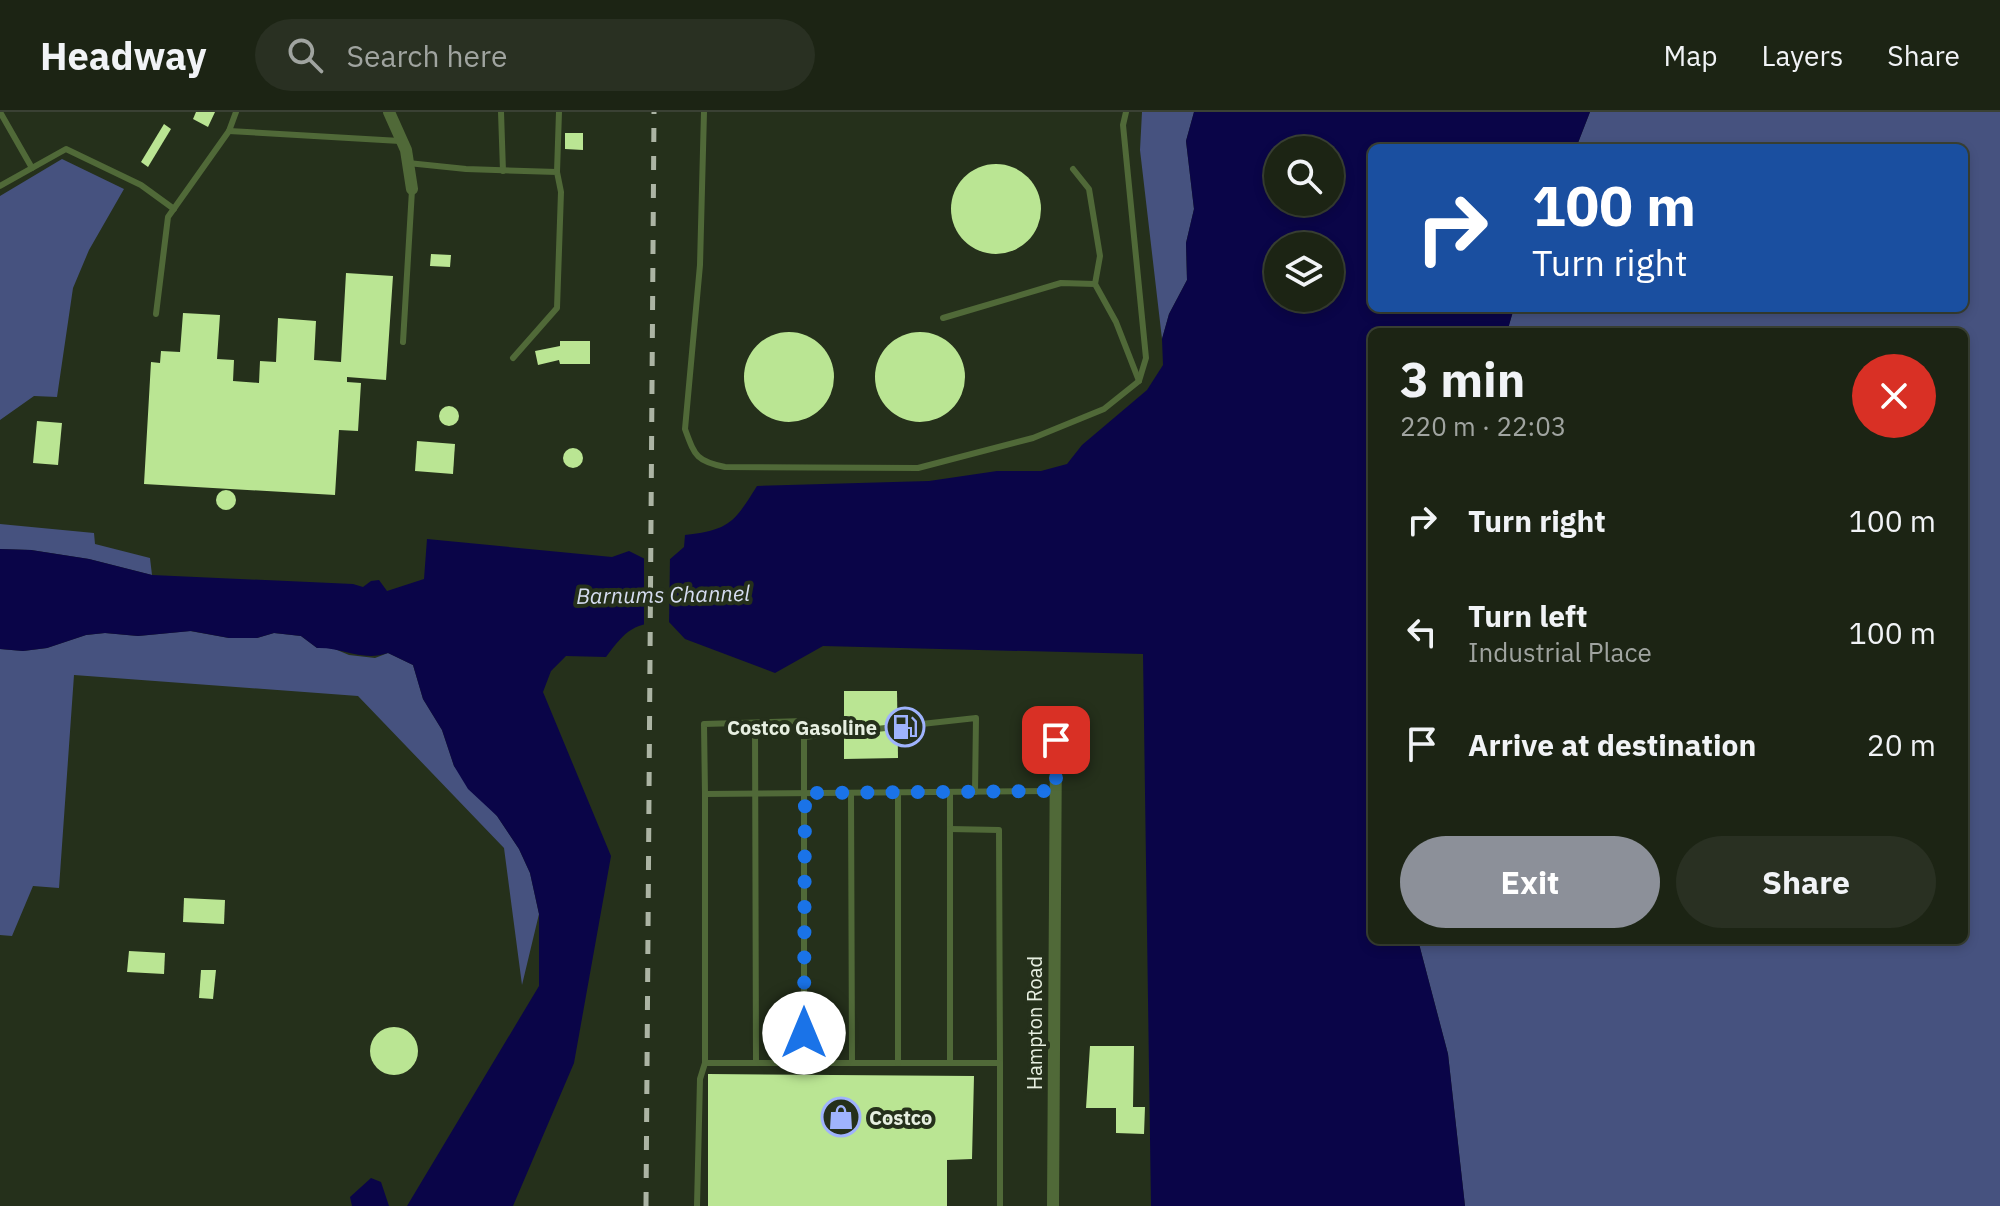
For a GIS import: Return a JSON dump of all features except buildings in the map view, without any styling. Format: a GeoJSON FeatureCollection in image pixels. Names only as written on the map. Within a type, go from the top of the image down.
{"type":"FeatureCollection","features":[{"type":"Feature","properties":{"kind":"street"},"geometry":{"type":"LineString","coordinates":[[389,112],[402,141],[412,189]]}},
{"type":"Feature","properties":{"kind":"street","name":"Hampton Road"},"geometry":{"type":"LineString","coordinates":[[1053,1206],[1056,740]]}},
{"type":"Feature","properties":{"kind":"lane"},"geometry":{"type":"LineString","coordinates":[[0,112],[32,168]]}},
{"type":"Feature","properties":{"kind":"lane"},"geometry":{"type":"LineString","coordinates":[[156,314],[168,217],[229,131],[236,112]]}},
{"type":"Feature","properties":{"kind":"lane"},"geometry":{"type":"LineString","coordinates":[[501,112],[503,171]]}},
{"type":"Feature","properties":{"kind":"lane"},"geometry":{"type":"LineString","coordinates":[[513,358],[557,308],[561,192],[557,172],[559,112]]}},
{"type":"Feature","properties":{"kind":"lane"},"geometry":{"type":"LineString","coordinates":[[704,112],[700,265],[685,429],[693,451],[702,462],[725,467],[918,468],[1033,438],[1104,409],[1139,381],[1146,358],[1123,125],[1126,112]]}},
{"type":"Feature","properties":{"kind":"lane"},"geometry":{"type":"LineString","coordinates":[[229,131],[402,141]]}},
{"type":"Feature","properties":{"kind":"lane"},"geometry":{"type":"LineString","coordinates":[[0,186],[66,149],[141,185],[174,209]]}},
{"type":"Feature","properties":{"kind":"lane"},"geometry":{"type":"LineString","coordinates":[[408,163],[557,172]]}},
{"type":"Feature","properties":{"kind":"lane"},"geometry":{"type":"LineString","coordinates":[[1073,169],[1089,189],[1100,256],[1095,284],[1116,322],[1139,381]]}},
{"type":"Feature","properties":{"kind":"lane"},"geometry":{"type":"LineString","coordinates":[[403,342],[412,189]]}},
{"type":"Feature","properties":{"kind":"lane"},"geometry":{"type":"LineString","coordinates":[[943,318],[1061,283],[1095,284]]}},
{"type":"Feature","properties":{"kind":"lane"},"geometry":{"type":"LineString","coordinates":[[804,737],[976,718],[975,792]]}},
{"type":"Feature","properties":{"kind":"lane"},"geometry":{"type":"LineString","coordinates":[[697,1206],[700,1079],[705,1063],[704,724],[804,721],[804,1063]]}},
{"type":"Feature","properties":{"kind":"lane"},"geometry":{"type":"LineString","coordinates":[[755,723],[756,1063]]}},
{"type":"Feature","properties":{"kind":"lane"},"geometry":{"type":"LineString","coordinates":[[705,794],[1056,791]]}},
{"type":"Feature","properties":{"kind":"lane"},"geometry":{"type":"LineString","coordinates":[[898,792],[898,1063]]}},
{"type":"Feature","properties":{"kind":"lane"},"geometry":{"type":"LineString","coordinates":[[950,792],[950,1063]]}},
{"type":"Feature","properties":{"kind":"lane"},"geometry":{"type":"LineString","coordinates":[[851,793],[852,1063]]}},
{"type":"Feature","properties":{"kind":"lane"},"geometry":{"type":"LineString","coordinates":[[950,829],[999,830],[1000,1206]]}},
{"type":"Feature","properties":{"kind":"lane"},"geometry":{"type":"LineString","coordinates":[[705,1063],[1000,1063]]}},
{"type":"Feature","properties":{"kind":"shaded area"},"geometry":{"type":"Polygon","coordinates":[[[1142,112],[1194,112],[1186,141],[1194,209],[1186,243],[1187,280],[1169,314],[1162,339],[1140,150],[1142,112]]]}},
{"type":"Feature","properties":{"kind":"shaded area"},"geometry":{"type":"Polygon","coordinates":[[[1590,112],[2000,112],[2000,1206],[1465,1206],[1448,1054],[1419,944],[1968,944],[1968,328],[1508,328],[1513,312],[1968,312],[1968,144],[1578,144],[1590,112]]]}},
{"type":"Feature","properties":{"kind":"shaded area"},"geometry":{"type":"Polygon","coordinates":[[[62,159],[124,189],[89,250],[73,288],[57,397],[34,396],[0,420],[0,196],[62,159]]]}},
{"type":"Feature","properties":{"kind":"shaded area"},"geometry":{"type":"Polygon","coordinates":[[[0,524],[94,533],[95,544],[150,558],[152,575],[89,559],[31,550],[0,549],[0,524]]]}},
{"type":"Feature","properties":{"kind":"shaded area"},"geometry":{"type":"Polygon","coordinates":[[[190,631],[229,638],[257,638],[274,633],[301,636],[317,648],[330,647],[349,655],[375,658],[388,653],[413,665],[423,699],[442,730],[454,766],[497,816],[519,849],[530,873],[539,914],[522,985],[504,848],[358,696],[74,675],[59,888],[33,886],[12,936],[0,935],[0,649],[23,651],[47,648],[86,635],[105,633],[138,636],[190,631]]]}},
{"type":"Feature","properties":{"kind":"water","name":"Barnums Channel"},"geometry":{"type":"Polygon","coordinates":[[[1194,112],[1590,112],[1578,144],[1368,144],[1368,312],[1513,312],[1508,328],[1368,328],[1368,944],[1419,944],[1448,1054],[1465,1206],[1151,1206],[1143,654],[823,646],[775,673],[685,639],[669,622],[632,629],[606,657],[566,656],[551,671],[543,692],[611,856],[574,1063],[513,1206],[407,1206],[539,986],[539,914],[530,873],[519,849],[497,816],[468,789],[454,766],[442,730],[423,699],[413,665],[388,653],[370,656],[317,648],[301,636],[274,633],[257,638],[229,638],[191,631],[138,636],[105,633],[86,635],[47,648],[23,651],[0,649],[0,549],[31,550],[89,559],[152,575],[353,584],[363,587],[379,580],[387,591],[424,579],[427,539],[612,557],[629,551],[645,559],[669,560],[684,547],[685,535],[712,530],[729,522],[757,486],[929,481],[997,471],[1041,471],[1067,464],[1082,445],[1147,390],[1163,365],[1162,339],[1169,314],[1187,280],[1186,243],[1194,209],[1186,141],[1194,112]]]}},
{"type":"Feature","properties":{"kind":"water"},"geometry":{"type":"Polygon","coordinates":[[[371,1178],[381,1182],[389,1206],[352,1206],[350,1197],[371,1178]]]}},
{"type":"Feature","properties":{"kind":"pier"},"geometry":{"type":"Polygon","coordinates":[[[644,556],[670,556],[669,625],[644,625],[644,556]]]}},
{"type":"Feature","properties":{"kind":"railway"},"geometry":{"type":"LineString","coordinates":[[646,1206],[654,112]]}},
{"type":"Feature","properties":{"kind":"place","name":"Costco Gasoline"},"geometry":{"type":"Point","coordinates":[905,727]}},
{"type":"Feature","properties":{"kind":"place","name":"Costco"},"geometry":{"type":"Point","coordinates":[841,1117]}},
{"type":"Feature","properties":{"kind":"route"},"geometry":{"type":"LineString","coordinates":[[804,1033],[805,793],[1056,791],[1056,740]]}}]}
